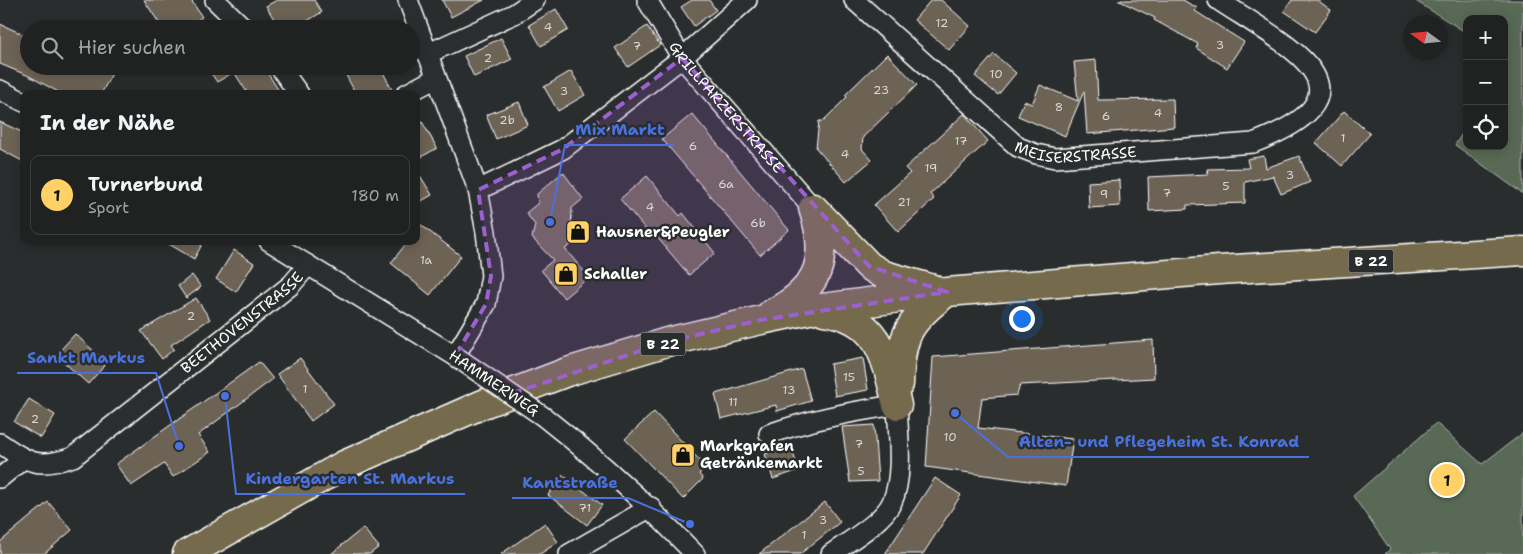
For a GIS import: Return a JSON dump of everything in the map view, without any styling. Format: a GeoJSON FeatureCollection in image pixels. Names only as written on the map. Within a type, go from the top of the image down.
{"type":"FeatureCollection","features":[{"type":"Feature","properties":{"kind":"main road"},"geometry":{"type":"LineString","coordinates":[[813,208],[870,266],[884,275],[947,292]]}},
{"type":"Feature","properties":{"kind":"main road"},"geometry":{"type":"LineString","coordinates":[[761,320],[787,306],[811,284],[818,266],[821,240],[813,208]]}},
{"type":"Feature","properties":{"kind":"main road","name":"B 22"},"geometry":{"type":"LineString","coordinates":[[187,554],[344,465],[483,404],[567,372],[668,342],[761,320],[814,309],[947,292],[1219,270],[1523,251]]}},
{"type":"Feature","properties":{"kind":"main road"},"geometry":{"type":"LineString","coordinates":[[897,405],[900,350],[911,326],[947,292]]}},
{"type":"Feature","properties":{"kind":"main road"},"geometry":{"type":"LineString","coordinates":[[814,309],[839,313],[860,324],[876,338],[886,358],[897,405]]}},
{"type":"Feature","properties":{"kind":"street"},"geometry":{"type":"LineString","coordinates":[[216,0],[236,20]]}},
{"type":"Feature","properties":{"kind":"street"},"geometry":{"type":"LineString","coordinates":[[408,0],[415,20]]}},
{"type":"Feature","properties":{"kind":"street"},"geometry":{"type":"LineString","coordinates":[[428,54],[514,14],[535,0]]}},
{"type":"Feature","properties":{"kind":"street","name":"GRILLPARZERSTRASSE"},"geometry":{"type":"LineString","coordinates":[[647,0],[682,58],[813,208]]}},
{"type":"Feature","properties":{"kind":"street"},"geometry":{"type":"LineString","coordinates":[[478,190],[562,149],[682,58],[747,0]]}},
{"type":"Feature","properties":{"kind":"street","name":"MEISERSTRASSE"},"geometry":{"type":"LineString","coordinates":[[854,0],[1018,147],[1036,154],[1055,158],[1253,143],[1281,132],[1312,107],[1318,97],[1318,79],[1308,62],[1218,0]]}},
{"type":"Feature","properties":{"kind":"street"},"geometry":{"type":"LineString","coordinates":[[420,32],[478,190],[491,276],[486,304],[455,356]]}},
{"type":"Feature","properties":{"kind":"street"},"geometry":{"type":"LineString","coordinates":[[285,75],[296,90]]}},
{"type":"Feature","properties":{"kind":"street"},"geometry":{"type":"LineString","coordinates":[[414,90],[436,78]]}},
{"type":"Feature","properties":{"kind":"street"},"geometry":{"type":"LineString","coordinates":[[0,90],[20,100]]}},
{"type":"Feature","properties":{"kind":"street","name":"HAMMERWEG"},"geometry":{"type":"LineString","coordinates":[[275,245],[455,356],[544,417],[602,462],[650,507],[695,554]]}},
{"type":"Feature","properties":{"kind":"street","name":"BEETHOVENSTRASSE"},"geometry":{"type":"LineString","coordinates":[[22,460],[53,464],[73,457],[291,285],[308,266]]}},
{"type":"Feature","properties":{"kind":"street"},"geometry":{"type":"LineString","coordinates":[[769,434],[810,420],[854,410],[897,405],[898,481],[892,503],[874,524],[831,554]]}},
{"type":"Feature","properties":{"kind":"street"},"geometry":{"type":"LineString","coordinates":[[0,443],[22,460],[0,478]]}},
{"type":"Feature","properties":{"kind":"street"},"geometry":{"type":"LineString","coordinates":[[569,554],[650,507]]}},
{"type":"Feature","properties":{"kind":"highlighted area"},"geometry":{"type":"Polygon","coordinates":[[[682,58],[869,266],[947,292],[761,320],[667,342],[510,394],[455,356],[486,304],[491,276],[478,190],[563,149],[682,58]]]}},
{"type":"Feature","properties":{"kind":"green space"},"geometry":{"type":"Polygon","coordinates":[[[1414,0],[1523,0],[1523,194],[1455,145],[1463,132],[1463,150],[1508,150],[1508,15],[1463,15],[1463,31],[1448,21],[1448,15],[1438,15],[1414,0]]]}},
{"type":"Feature","properties":{"kind":"green space"},"geometry":{"type":"Polygon","coordinates":[[[1436,423],[1482,464],[1523,433],[1523,554],[1385,554],[1390,549],[1353,496],[1436,423]]]}},
{"type":"Feature","properties":{"kind":"building"},"geometry":{"type":"Polygon","coordinates":[[[144,0],[191,0],[202,17],[198,20],[157,20],[144,0]]]}},
{"type":"Feature","properties":{"kind":"building"},"geometry":{"type":"Polygon","coordinates":[[[277,0],[314,0],[322,12],[309,20],[275,20],[266,6],[277,0]]]}},
{"type":"Feature","properties":{"kind":"building"},"geometry":{"type":"Polygon","coordinates":[[[442,0],[484,0],[451,17],[442,0]]]}},
{"type":"Feature","properties":{"kind":"building"},"geometry":{"type":"Polygon","coordinates":[[[692,0],[709,0],[716,10],[694,26],[681,7],[692,0]]]}},
{"type":"Feature","properties":{"kind":"building"},"geometry":{"type":"Polygon","coordinates":[[[931,0],[941,0],[970,26],[949,50],[914,20],[931,0]]]}},
{"type":"Feature","properties":{"kind":"building"},"geometry":{"type":"Polygon","coordinates":[[[1118,0],[1183,0],[1197,8],[1195,11],[1244,42],[1227,68],[1196,48],[1198,44],[1154,20],[1155,18],[1118,0]]]}},
{"type":"Feature","properties":{"kind":"building"},"geometry":{"type":"Polygon","coordinates":[[[1292,0],[1317,0],[1331,10],[1315,32],[1284,11],[1292,0]]]}},
{"type":"Feature","properties":{"kind":"building"},"geometry":{"type":"Polygon","coordinates":[[[556,9],[568,30],[541,46],[529,25],[556,9]]]}},
{"type":"Feature","properties":{"kind":"building"},"geometry":{"type":"Polygon","coordinates":[[[0,24],[20,33],[20,72],[0,64],[0,24]]]}},
{"type":"Feature","properties":{"kind":"building"},"geometry":{"type":"Polygon","coordinates":[[[647,26],[660,45],[628,67],[615,48],[647,26]]]}},
{"type":"Feature","properties":{"kind":"building"},"geometry":{"type":"Polygon","coordinates":[[[501,38],[512,59],[474,77],[464,56],[501,38]]]}},
{"type":"Feature","properties":{"kind":"building"},"geometry":{"type":"Polygon","coordinates":[[[887,54],[917,85],[863,137],[862,149],[872,160],[846,182],[816,148],[819,121],[823,121],[847,97],[845,95],[887,54]]]}},
{"type":"Feature","properties":{"kind":"building"},"geometry":{"type":"Polygon","coordinates":[[[994,54],[1016,73],[998,95],[975,76],[994,54]]]}},
{"type":"Feature","properties":{"kind":"building"},"geometry":{"type":"Polygon","coordinates":[[[1096,60],[1098,100],[1173,99],[1174,127],[1087,134],[1084,91],[1065,136],[1018,116],[1024,101],[1032,104],[1040,85],[1078,101],[1074,62],[1096,60]]]}},
{"type":"Feature","properties":{"kind":"building"},"geometry":{"type":"Polygon","coordinates":[[[571,71],[585,95],[558,111],[544,87],[571,71]]]}},
{"type":"Feature","properties":{"kind":"building"},"geometry":{"type":"Polygon","coordinates":[[[27,75],[111,75],[103,90],[55,90],[27,75]]]}},
{"type":"Feature","properties":{"kind":"building"},"geometry":{"type":"Polygon","coordinates":[[[212,75],[229,75],[217,82],[212,75]]]}},
{"type":"Feature","properties":{"kind":"building"},"geometry":{"type":"Polygon","coordinates":[[[236,75],[269,75],[278,90],[245,90],[236,75]]]}},
{"type":"Feature","properties":{"kind":"building"},"geometry":{"type":"Polygon","coordinates":[[[346,75],[384,75],[392,90],[354,90],[346,75]]]}},
{"type":"Feature","properties":{"kind":"building"},"geometry":{"type":"Polygon","coordinates":[[[519,102],[528,125],[496,139],[486,115],[519,102]]]}},
{"type":"Feature","properties":{"kind":"building"},"geometry":{"type":"Polygon","coordinates":[[[1344,111],[1370,134],[1342,166],[1316,143],[1344,111]]]}},
{"type":"Feature","properties":{"kind":"building"},"geometry":{"type":"Polygon","coordinates":[[[692,114],[789,230],[760,255],[662,139],[692,114]]]}},
{"type":"Feature","properties":{"kind":"building"},"geometry":{"type":"Polygon","coordinates":[[[964,114],[988,141],[930,194],[934,199],[898,232],[874,205],[910,173],[905,168],[964,114]]]}},
{"type":"Feature","properties":{"kind":"building"},"geometry":{"type":"Polygon","coordinates":[[[420,118],[437,148],[420,158],[420,118]]]}},
{"type":"Feature","properties":{"kind":"building"},"geometry":{"type":"Polygon","coordinates":[[[0,122],[20,131],[20,160],[0,149],[0,122]]]}},
{"type":"Feature","properties":{"kind":"building"},"geometry":{"type":"Polygon","coordinates":[[[1264,156],[1266,168],[1299,156],[1310,182],[1281,194],[1273,176],[1245,182],[1245,203],[1187,205],[1187,209],[1149,211],[1148,177],[1208,174],[1207,169],[1249,168],[1247,159],[1264,156]]]}},
{"type":"Feature","properties":{"kind":"building"},"geometry":{"type":"Polygon","coordinates":[[[563,172],[583,199],[572,208],[571,229],[577,240],[565,249],[589,277],[564,298],[541,270],[553,260],[532,238],[535,225],[526,213],[538,203],[537,194],[563,172]]]}},
{"type":"Feature","properties":{"kind":"building"},"geometry":{"type":"Polygon","coordinates":[[[420,176],[432,195],[420,202],[420,176]]]}},
{"type":"Feature","properties":{"kind":"building"},"geometry":{"type":"Polygon","coordinates":[[[647,176],[680,216],[683,213],[715,253],[689,275],[656,236],[653,238],[620,199],[647,176]]]}},
{"type":"Feature","properties":{"kind":"building"},"geometry":{"type":"Polygon","coordinates":[[[1119,180],[1120,206],[1089,208],[1088,182],[1119,180]]]}},
{"type":"Feature","properties":{"kind":"building"},"geometry":{"type":"Polygon","coordinates":[[[420,224],[461,256],[430,295],[391,263],[405,245],[420,245],[420,224]]]}},
{"type":"Feature","properties":{"kind":"building"},"geometry":{"type":"Polygon","coordinates":[[[171,245],[202,245],[194,259],[171,245]]]}},
{"type":"Feature","properties":{"kind":"building"},"geometry":{"type":"Polygon","coordinates":[[[234,250],[254,263],[236,292],[216,279],[234,250]]]}},
{"type":"Feature","properties":{"kind":"building"},"geometry":{"type":"Polygon","coordinates":[[[192,275],[201,287],[186,298],[178,286],[192,275]]]}},
{"type":"Feature","properties":{"kind":"building"},"geometry":{"type":"Polygon","coordinates":[[[196,298],[210,319],[171,345],[174,349],[162,359],[141,331],[196,298]]]}},
{"type":"Feature","properties":{"kind":"building"},"geometry":{"type":"Polygon","coordinates":[[[75,334],[107,363],[88,384],[56,355],[75,334]]]}},
{"type":"Feature","properties":{"kind":"building"},"geometry":{"type":"Polygon","coordinates":[[[1153,340],[1154,378],[1020,385],[1017,395],[982,398],[978,428],[1073,439],[1066,486],[926,467],[933,357],[1153,340]]]}},
{"type":"Feature","properties":{"kind":"building"},"geometry":{"type":"Polygon","coordinates":[[[300,358],[334,404],[311,421],[277,374],[300,358]]]}},
{"type":"Feature","properties":{"kind":"building"},"geometry":{"type":"Polygon","coordinates":[[[863,358],[868,390],[835,396],[830,364],[863,358]]]}},
{"type":"Feature","properties":{"kind":"building"},"geometry":{"type":"Polygon","coordinates":[[[259,362],[273,379],[198,435],[210,452],[173,477],[164,464],[131,486],[116,464],[259,362]]]}},
{"type":"Feature","properties":{"kind":"building"},"geometry":{"type":"Polygon","coordinates":[[[802,369],[811,401],[777,411],[776,405],[721,419],[715,394],[802,369]]]}},
{"type":"Feature","properties":{"kind":"building"},"geometry":{"type":"Polygon","coordinates":[[[29,399],[55,415],[41,438],[14,422],[29,399]]]}},
{"type":"Feature","properties":{"kind":"building"},"geometry":{"type":"Polygon","coordinates":[[[654,412],[706,467],[699,474],[703,479],[683,499],[625,439],[654,412]]]}},
{"type":"Feature","properties":{"kind":"building"},"geometry":{"type":"Polygon","coordinates":[[[874,425],[878,481],[850,482],[842,427],[874,425]]]}},
{"type":"Feature","properties":{"kind":"building"},"geometry":{"type":"Polygon","coordinates":[[[790,445],[799,470],[773,479],[765,454],[790,445]]]}},
{"type":"Feature","properties":{"kind":"building"},"geometry":{"type":"Polygon","coordinates":[[[563,475],[602,505],[587,525],[548,495],[563,475]]]}},
{"type":"Feature","properties":{"kind":"building"},"geometry":{"type":"Polygon","coordinates":[[[935,478],[961,495],[923,554],[885,554],[935,478]]]}},
{"type":"Feature","properties":{"kind":"building"},"geometry":{"type":"Polygon","coordinates":[[[48,502],[72,530],[44,554],[0,554],[0,542],[48,502]]]}},
{"type":"Feature","properties":{"kind":"building"},"geometry":{"type":"Polygon","coordinates":[[[825,502],[840,522],[800,554],[759,554],[825,502]]]}},
{"type":"Feature","properties":{"kind":"building"},"geometry":{"type":"Polygon","coordinates":[[[545,523],[558,542],[540,554],[501,554],[545,523]]]}},
{"type":"Feature","properties":{"kind":"building"},"geometry":{"type":"Polygon","coordinates":[[[363,528],[379,547],[370,554],[331,554],[363,528]]]}},
{"type":"Feature","properties":{"kind":"place","name":"Mix Markt"},"geometry":{"type":"Point","coordinates":[550,222]}},
{"type":"Feature","properties":{"kind":"place","name":"Hausner&Peugler"},"geometry":{"type":"Point","coordinates":[578,232]}},
{"type":"Feature","properties":{"kind":"place","name":"Schaller"},"geometry":{"type":"Point","coordinates":[566,274]}},
{"type":"Feature","properties":{"kind":"place","name":"Kindergarten St. Markus"},"geometry":{"type":"Point","coordinates":[225,396]}},
{"type":"Feature","properties":{"kind":"place","name":"Alten- und Pflegeheim St. Konrad"},"geometry":{"type":"Point","coordinates":[955,413]}},
{"type":"Feature","properties":{"kind":"place","name":"Sankt Markus"},"geometry":{"type":"Point","coordinates":[179,446]}},
{"type":"Feature","properties":{"kind":"place","name":"Markgrafen Getränkemarkt"},"geometry":{"type":"Point","coordinates":[683,455]}},
{"type":"Feature","properties":{"kind":"place","name":"Turnerbund"},"geometry":{"type":"Point","coordinates":[1447,480]}},
{"type":"Feature","properties":{"kind":"place","name":"Kantstraße"},"geometry":{"type":"Point","coordinates":[690,524]}}]}
